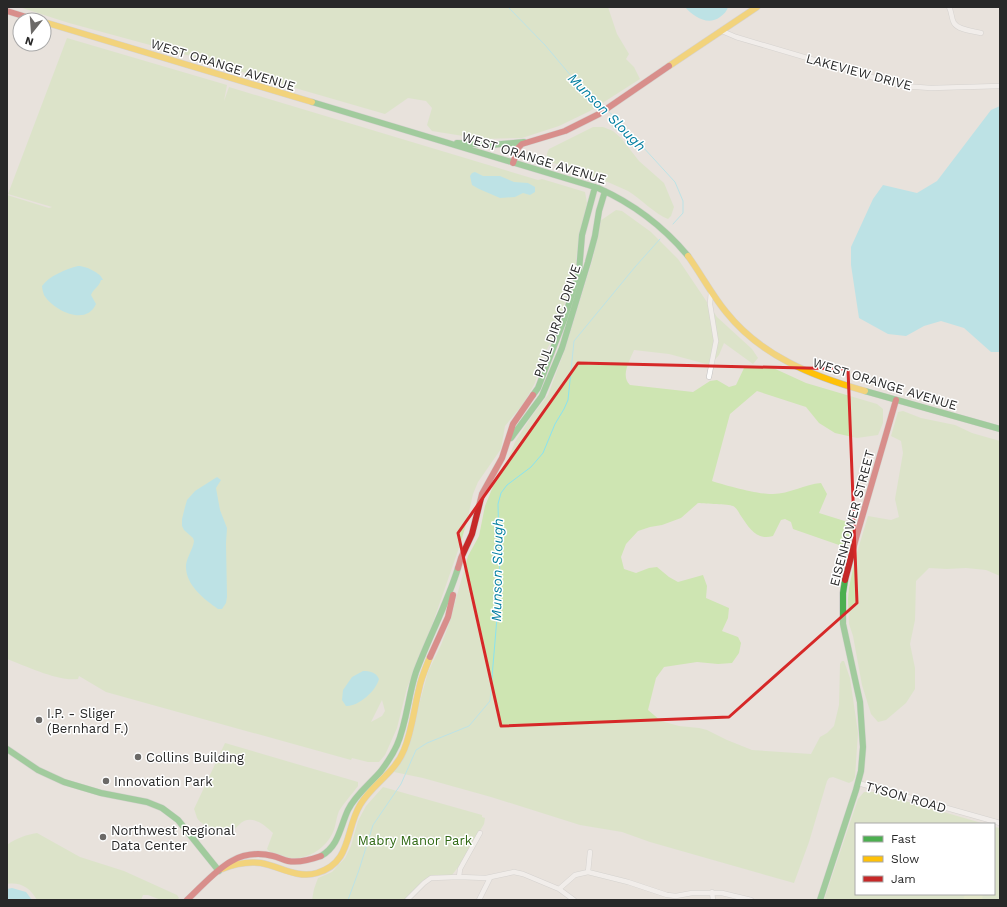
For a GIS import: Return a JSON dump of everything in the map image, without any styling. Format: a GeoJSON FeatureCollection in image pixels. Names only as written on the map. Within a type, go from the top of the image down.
{"type":"FeatureCollection","features":[{"type":"Feature","properties":{"kind":"street"},"geometry":{"type":"LineString","coordinates":[[513,163],[518,147],[527,142],[565,130],[599,114],[757,7]]}},
{"type":"Feature","properties":{"kind":"street"},"geometry":{"type":"LineString","coordinates":[[949,7],[953,22],[958,27],[981,33]]}},
{"type":"Feature","properties":{"kind":"street","name":"WEST ORANGE AVENUE"},"geometry":{"type":"LineString","coordinates":[[52,24],[605,191],[640,210],[669,234],[688,257],[721,307],[742,330],[761,346],[784,361],[823,379],[1000,429]]}},
{"type":"Feature","properties":{"kind":"street","name":"LAKEVIEW DRIVE"},"geometry":{"type":"LineString","coordinates":[[722,31],[736,37],[902,86],[930,88],[1000,86]]}},
{"type":"Feature","properties":{"kind":"street"},"geometry":{"type":"LineString","coordinates":[[437,140],[485,145],[527,142]]}},
{"type":"Feature","properties":{"kind":"street","name":"PAUL DIRAC DRIVE"},"geometry":{"type":"LineString","coordinates":[[506,448],[513,424],[538,388],[567,312],[579,271],[582,235],[595,187]]}},
{"type":"Feature","properties":{"kind":"street","name":"PAUL DIRAC DRIVE"},"geometry":{"type":"LineString","coordinates":[[219,871],[238,864],[257,863],[302,875],[321,872],[333,865],[346,848],[354,820],[360,806],[398,762],[406,742],[422,678],[448,617],[461,558],[474,530],[482,494],[516,429],[542,396],[567,335],[595,236],[599,211],[605,191]]}},
{"type":"Feature","properties":{"kind":"street"},"geometry":{"type":"LineString","coordinates":[[709,377],[716,341],[710,304],[711,291]]}},
{"type":"Feature","properties":{"kind":"street","name":"EISENHOWER STREET"},"geometry":{"type":"LineString","coordinates":[[820,900],[858,783],[862,759],[863,728],[858,689],[843,624],[843,593],[847,570],[896,400]]}},
{"type":"Feature","properties":{"kind":"street","name":"PAUL DIRAC DRIVE"},"geometry":{"type":"LineString","coordinates":[[219,871],[231,860],[251,854],[265,855],[287,861],[302,862],[316,858],[334,844],[341,832],[352,804],[360,792],[381,771],[393,752],[402,731],[416,673],[454,586]]}},
{"type":"Feature","properties":{"kind":"street"},"geometry":{"type":"LineString","coordinates":[[7,749],[38,770],[64,782],[101,793],[147,802],[162,808],[178,820],[219,871],[187,900]]}},
{"type":"Feature","properties":{"kind":"street","name":"TYSON ROAD"},"geometry":{"type":"LineString","coordinates":[[858,783],[1000,823]]}},
{"type":"Feature","properties":{"kind":"street"},"geometry":{"type":"LineString","coordinates":[[459,877],[460,869],[480,833]]}},
{"type":"Feature","properties":{"kind":"street"},"geometry":{"type":"LineString","coordinates":[[588,872],[590,852]]}},
{"type":"Feature","properties":{"kind":"street"},"geometry":{"type":"LineString","coordinates":[[302,862],[302,875]]}},
{"type":"Feature","properties":{"kind":"street"},"geometry":{"type":"LineString","coordinates":[[407,900],[431,878],[490,878],[514,872],[523,874],[559,889],[574,900]]}},
{"type":"Feature","properties":{"kind":"street"},"geometry":{"type":"LineString","coordinates":[[559,889],[575,876],[588,872],[628,882],[676,898],[712,892],[748,900]]}},
{"type":"Feature","properties":{"kind":"street"},"geometry":{"type":"LineString","coordinates":[[479,900],[490,878]]}},
{"type":"Feature","properties":{"kind":"street"},"geometry":{"type":"LineString","coordinates":[[712,892],[713,900]]}},
{"type":"Feature","properties":{"kind":"highlighted area"},"geometry":{"type":"Polygon","coordinates":[[[578,363],[848,369],[857,603],[729,717],[501,726],[458,533],[578,363]]]}},
{"type":"Feature","properties":{"kind":"green space"},"geometry":{"type":"Polygon","coordinates":[[[19,7],[608,7],[617,34],[629,54],[626,59],[634,67],[640,79],[590,111],[559,126],[522,138],[482,139],[432,131],[427,125],[432,108],[426,101],[408,98],[385,114],[257,77],[220,64],[69,23],[52,18],[52,12],[35,12],[19,7]]]}},
{"type":"Feature","properties":{"kind":"green space"},"geometry":{"type":"Polygon","coordinates":[[[67,38],[227,85],[224,101],[229,87],[538,180],[542,179],[585,192],[587,203],[575,269],[556,332],[543,357],[535,383],[524,403],[505,426],[501,449],[478,482],[473,494],[460,545],[423,651],[407,688],[397,728],[385,755],[379,762],[368,762],[352,758],[351,760],[106,692],[79,676],[78,679],[70,679],[52,676],[7,659],[7,195],[49,208],[52,207],[8,194],[67,38]],[[382,700],[371,722],[382,716],[385,711],[382,700]]]}},
{"type":"Feature","properties":{"kind":"green space"},"geometry":{"type":"Polygon","coordinates":[[[593,127],[603,127],[613,131],[621,138],[639,161],[664,183],[674,207],[671,216],[668,219],[658,214],[628,191],[589,175],[550,162],[547,156],[549,149],[593,127]]]}},
{"type":"Feature","properties":{"kind":"green space"},"geometry":{"type":"Polygon","coordinates":[[[616,210],[622,211],[651,232],[678,259],[717,317],[752,349],[758,358],[753,364],[724,343],[719,355],[710,365],[669,354],[634,350],[628,363],[626,373],[627,381],[630,385],[693,392],[710,381],[717,380],[729,387],[736,385],[745,366],[771,367],[806,383],[877,404],[883,409],[883,423],[878,435],[857,438],[835,433],[819,423],[806,407],[757,391],[730,414],[712,481],[767,494],[779,494],[821,483],[827,494],[819,513],[851,523],[853,531],[847,543],[839,545],[793,529],[791,522],[785,519],[781,520],[773,536],[762,537],[750,529],[737,509],[733,506],[698,503],[681,518],[662,525],[638,531],[626,544],[621,557],[624,569],[636,573],[649,568],[657,567],[678,582],[703,575],[707,586],[706,598],[729,608],[728,618],[722,631],[738,637],[741,643],[739,653],[732,663],[718,664],[697,662],[664,667],[656,678],[648,710],[661,721],[679,726],[707,730],[752,750],[811,754],[820,737],[834,726],[839,705],[840,664],[844,661],[850,678],[858,733],[855,777],[853,781],[849,783],[833,777],[829,778],[827,781],[809,842],[794,883],[650,842],[622,832],[580,825],[491,797],[423,778],[394,772],[405,754],[428,672],[449,624],[468,556],[479,536],[485,506],[515,442],[531,417],[548,395],[565,349],[593,258],[600,221],[616,210]]]}},
{"type":"Feature","properties":{"kind":"green space"},"geometry":{"type":"Polygon","coordinates":[[[903,411],[921,418],[955,425],[972,433],[1000,441],[1000,576],[986,570],[966,568],[929,568],[916,581],[915,620],[910,644],[915,668],[915,689],[906,703],[886,720],[878,722],[871,714],[862,685],[853,636],[849,624],[848,599],[855,559],[868,516],[891,520],[899,517],[895,499],[903,453],[901,441],[891,436],[898,412],[903,411]]]}},
{"type":"Feature","properties":{"kind":"green space"},"geometry":{"type":"Polygon","coordinates":[[[225,743],[358,782],[358,786],[339,811],[334,830],[320,849],[301,858],[284,858],[273,854],[267,849],[273,833],[256,821],[244,821],[234,830],[214,828],[200,822],[194,809],[225,743]]]}},
{"type":"Feature","properties":{"kind":"green space","name":"Mabry Manor Park"},"geometry":{"type":"Polygon","coordinates":[[[383,787],[482,815],[482,817],[485,818],[484,824],[452,875],[435,875],[429,877],[406,900],[312,900],[318,878],[332,872],[345,858],[351,846],[358,821],[366,806],[383,787]]]}},
{"type":"Feature","properties":{"kind":"green space"},"geometry":{"type":"Polygon","coordinates":[[[864,792],[874,792],[982,823],[855,823],[855,895],[995,895],[995,827],[1000,828],[1000,900],[824,900],[858,799],[864,792]]]}},
{"type":"Feature","properties":{"kind":"green space"},"geometry":{"type":"Polygon","coordinates":[[[37,833],[80,857],[124,871],[177,895],[179,898],[177,900],[161,900],[148,895],[143,895],[141,900],[37,900],[25,887],[17,884],[7,884],[7,845],[21,837],[37,833]]]}},
{"type":"Feature","properties":{"kind":"green space"},"geometry":{"type":"Polygon","coordinates":[[[965,895],[983,895],[982,900],[963,900],[965,895]]]}},
{"type":"Feature","properties":{"kind":"water"},"geometry":{"type":"Polygon","coordinates":[[[685,7],[728,7],[721,16],[711,21],[697,17],[685,7]]]}},
{"type":"Feature","properties":{"kind":"water"},"geometry":{"type":"Polygon","coordinates":[[[1000,106],[1000,352],[991,352],[964,328],[941,321],[924,326],[906,336],[888,334],[859,318],[851,265],[851,247],[873,199],[883,185],[917,193],[937,181],[991,110],[1000,106]]]}},
{"type":"Feature","properties":{"kind":"water"},"geometry":{"type":"Polygon","coordinates":[[[475,172],[483,176],[500,176],[514,182],[528,183],[535,187],[535,192],[530,195],[523,193],[515,197],[500,198],[472,185],[470,176],[475,172]]]}},
{"type":"Feature","properties":{"kind":"water"},"geometry":{"type":"Polygon","coordinates":[[[78,266],[93,270],[102,277],[103,280],[101,280],[91,295],[96,304],[91,311],[78,315],[62,311],[48,301],[44,295],[42,286],[45,282],[58,273],[78,266]]]}},
{"type":"Feature","properties":{"kind":"water"},"geometry":{"type":"Polygon","coordinates":[[[217,477],[221,480],[216,488],[220,510],[227,528],[227,597],[226,603],[222,609],[218,609],[201,596],[196,591],[189,579],[186,565],[194,541],[182,526],[182,519],[187,500],[195,491],[217,477]]]}},
{"type":"Feature","properties":{"kind":"water"},"geometry":{"type":"Polygon","coordinates":[[[363,671],[374,673],[379,679],[377,684],[361,701],[351,706],[346,706],[342,700],[343,690],[352,677],[363,671]]]}},
{"type":"Feature","properties":{"kind":"water"},"geometry":{"type":"Polygon","coordinates":[[[12,888],[26,892],[32,900],[7,900],[7,889],[12,888]]]}},
{"type":"Feature","properties":{"kind":"waterway","name":"Munson Slough"},"geometry":{"type":"LineString","coordinates":[[508,7],[545,45],[577,83],[604,107]]}},
{"type":"Feature","properties":{"kind":"waterway","name":"Munson Slough"},"geometry":{"type":"LineString","coordinates":[[608,111],[675,182],[683,201],[683,213],[673,224]]}},
{"type":"Feature","properties":{"kind":"waterway","name":"Munson Slough"},"geometry":{"type":"LineString","coordinates":[[348,900],[373,825],[401,784],[416,750],[427,743],[469,726],[490,701],[500,582],[498,504],[501,493],[507,485],[531,467],[543,453],[555,424],[568,400],[574,341],[660,239]]}},
{"type":"Feature","properties":{"kind":"traffic: fast"},"geometry":{"type":"LineString","coordinates":[[312,102],[598,188],[624,201],[647,217],[668,235],[688,256]]}},
{"type":"Feature","properties":{"kind":"traffic: fast"},"geometry":{"type":"LineString","coordinates":[[457,143],[491,145],[524,142]]}},
{"type":"Feature","properties":{"kind":"traffic: fast"},"geometry":{"type":"LineString","coordinates":[[533,395],[538,388],[564,320],[579,271],[582,235],[595,187]]}},
{"type":"Feature","properties":{"kind":"traffic: fast"},"geometry":{"type":"LineString","coordinates":[[511,438],[542,396],[562,348],[588,262],[605,191]]}},
{"type":"Feature","properties":{"kind":"traffic: fast"},"geometry":{"type":"LineString","coordinates":[[865,391],[1000,429]]}},
{"type":"Feature","properties":{"kind":"traffic: fast"},"geometry":{"type":"LineString","coordinates":[[321,856],[327,852],[335,842],[351,805],[359,794],[381,771],[395,748],[403,727],[416,672],[449,595],[458,568]]}},
{"type":"Feature","properties":{"kind":"traffic: fast"},"geometry":{"type":"LineString","coordinates":[[820,900],[856,790],[861,771],[863,747],[860,702],[843,624],[843,593],[845,580]]}},
{"type":"Feature","properties":{"kind":"traffic: fast"},"geometry":{"type":"LineString","coordinates":[[7,749],[38,770],[64,782],[101,793],[147,802],[162,808],[178,820],[219,871]]}},
{"type":"Feature","properties":{"kind":"traffic: slow"},"geometry":{"type":"LineString","coordinates":[[669,66],[757,7]]}},
{"type":"Feature","properties":{"kind":"traffic: slow"},"geometry":{"type":"LineString","coordinates":[[52,24],[312,102]]}},
{"type":"Feature","properties":{"kind":"traffic: slow"},"geometry":{"type":"LineString","coordinates":[[688,256],[726,312],[755,341],[771,352],[807,371],[826,379],[865,391]]}},
{"type":"Feature","properties":{"kind":"traffic: slow"},"geometry":{"type":"LineString","coordinates":[[222,869],[241,863],[256,862],[295,873],[310,874],[317,873],[328,868],[336,862],[346,845],[355,815],[360,805],[395,765],[404,750],[411,728],[421,681],[430,657]]}},
{"type":"Feature","properties":{"kind":"traffic: jam"},"geometry":{"type":"LineString","coordinates":[[7,11],[12,13]]}},
{"type":"Feature","properties":{"kind":"traffic: jam"},"geometry":{"type":"LineString","coordinates":[[513,163],[518,148],[522,144],[565,131],[599,114],[669,66]]}},
{"type":"Feature","properties":{"kind":"traffic: jam"},"geometry":{"type":"LineString","coordinates":[[458,568],[472,534],[482,494],[502,458],[513,424],[533,395]]}},
{"type":"Feature","properties":{"kind":"traffic: jam"},"geometry":{"type":"LineString","coordinates":[[845,580],[896,400]]}},
{"type":"Feature","properties":{"kind":"traffic: jam"},"geometry":{"type":"LineString","coordinates":[[430,657],[448,617],[453,595]]}},
{"type":"Feature","properties":{"kind":"traffic: jam"},"geometry":{"type":"LineString","coordinates":[[187,900],[225,865],[246,855],[259,854],[296,862],[321,856]]}},
{"type":"Feature","properties":{"kind":"place","name":"I.P. - Sliger (Bernhard F.)"},"geometry":{"type":"Point","coordinates":[39,720]}},
{"type":"Feature","properties":{"kind":"place","name":"Collins Building"},"geometry":{"type":"Point","coordinates":[138,757]}},
{"type":"Feature","properties":{"kind":"place","name":"Innovation Park"},"geometry":{"type":"Point","coordinates":[106,781]}},
{"type":"Feature","properties":{"kind":"place","name":"Northwest Regional Data Center"},"geometry":{"type":"Point","coordinates":[103,837]}}]}
